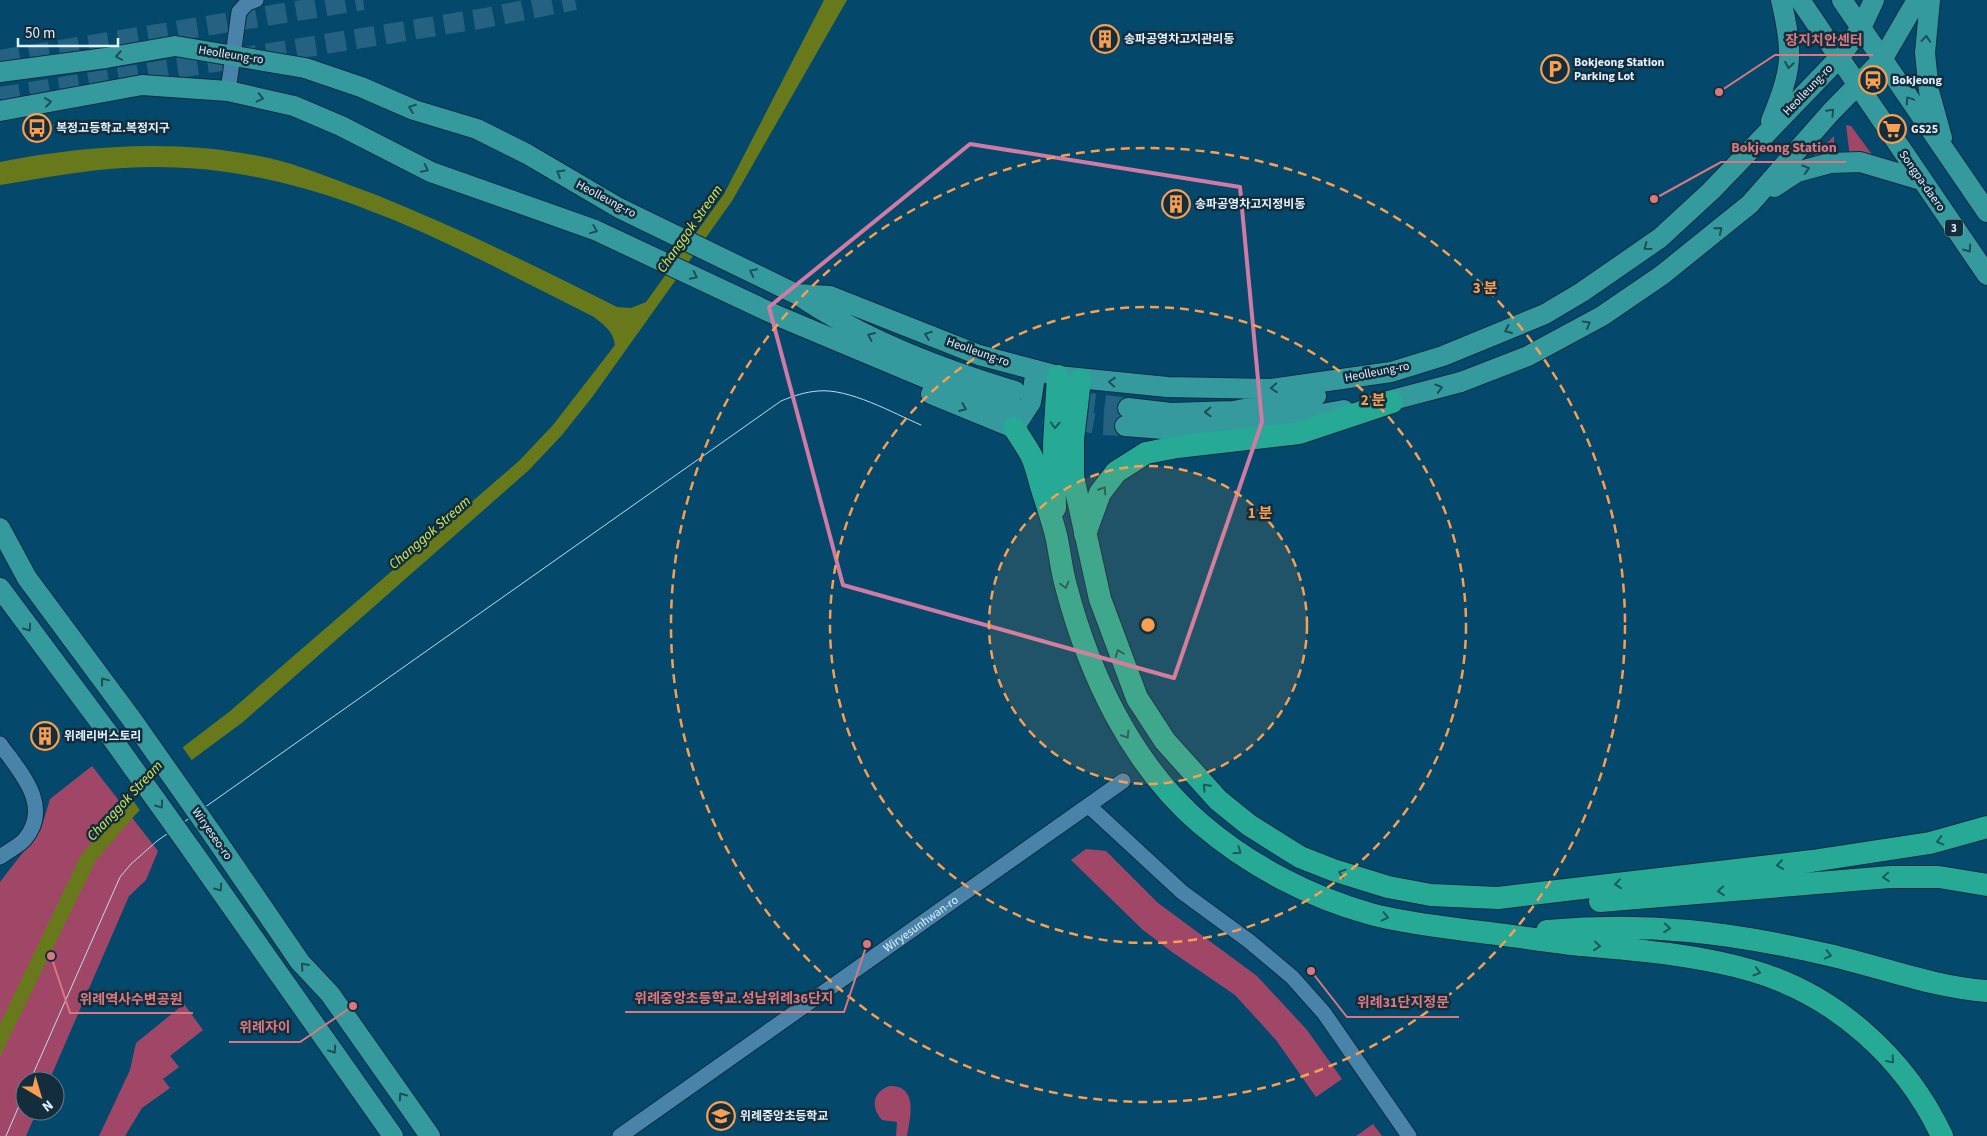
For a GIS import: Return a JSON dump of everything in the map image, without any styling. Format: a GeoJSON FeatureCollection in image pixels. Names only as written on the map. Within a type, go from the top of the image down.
{"type":"FeatureCollection","features":[{"type":"Feature","properties":{"kind":"highway"},"geometry":{"type":"LineString","coordinates":[[1056,537],[1054,444],[1058,376]]}},
{"type":"Feature","properties":{"kind":"highway"},"geometry":{"type":"LineString","coordinates":[[1080,380],[1073,439],[1073,477],[1106,619],[1137,698],[1165,742],[1218,800],[1266,837],[1315,863],[1388,887],[1510,905],[1556,904],[1908,876],[1952,878],[1987,885]]}},
{"type":"Feature","properties":{"kind":"highway"},"geometry":{"type":"LineString","coordinates":[[1085,535],[1100,492],[1116,472],[1146,453],[1177,447],[1299,434],[1392,402]]}},
{"type":"Feature","properties":{"kind":"highway"},"geometry":{"type":"LineString","coordinates":[[1014,409],[1032,458],[1056,537],[1067,590],[1111,708],[1125,733],[1150,769],[1188,812],[1211,832],[1253,862],[1332,901],[1390,918],[1505,937],[1684,956],[1750,970],[1782,982],[1829,1007],[1876,1043],[1920,1096],[1942,1136]]}},
{"type":"Feature","properties":{"kind":"highway"},"geometry":{"type":"LineString","coordinates":[[1458,897],[1514,897],[1749,870],[1930,843],[1987,827]]}},
{"type":"Feature","properties":{"kind":"highway"},"geometry":{"type":"LineString","coordinates":[[1479,932],[1632,927],[1713,933],[1803,949],[1938,984],[1987,991]]}},
{"type":"Feature","properties":{"kind":"main road"},"geometry":{"type":"LineString","coordinates":[[1765,134],[1785,86],[1790,54],[1781,0]]}},
{"type":"Feature","properties":{"kind":"main road","name":"3"},"geometry":{"type":"LineString","coordinates":[[1800,0],[1857,87]]}},
{"type":"Feature","properties":{"kind":"main road"},"geometry":{"type":"LineString","coordinates":[[1842,0],[1987,212]]}},
{"type":"Feature","properties":{"kind":"main road","name":"Heolleung-ro"},"geometry":{"type":"LineString","coordinates":[[0,72],[106,58],[175,46],[305,68],[361,87],[414,110],[477,129],[527,154],[619,208],[796,294],[830,296],[979,354],[1058,376],[1080,380],[1167,387],[1271,389],[1391,372],[1443,356],[1545,314],[1582,292],[1660,238],[1711,191],[1839,58],[1861,28],[1874,0]]}},
{"type":"Feature","properties":{"kind":"main road"},"geometry":{"type":"LineString","coordinates":[[1750,204],[1831,112],[1882,60],[1917,0]]}},
{"type":"Feature","properties":{"kind":"main road"},"geometry":{"type":"LineString","coordinates":[[1930,0],[1925,53],[1929,91],[1947,155]]}},
{"type":"Feature","properties":{"kind":"main road"},"geometry":{"type":"LineString","coordinates":[[0,111],[142,85],[228,91],[294,106],[341,126],[431,172],[511,202],[556,215],[634,247],[778,316],[833,352],[1014,409],[1030,402],[1036,370]]}},
{"type":"Feature","properties":{"kind":"main road","name":"Songpa-daero"},"geometry":{"type":"LineString","coordinates":[[1857,87],[1987,275]]}},
{"type":"Feature","properties":{"kind":"main road"},"geometry":{"type":"LineString","coordinates":[[1391,372],[1323,395],[1233,411],[1126,417],[1163,429],[1251,426],[1392,402],[1461,382],[1528,356],[1566,336],[1662,275],[1750,204],[1797,172],[1830,163],[1860,162],[1921,180]]}},
{"type":"Feature","properties":{"kind":"main road"},"geometry":{"type":"LineString","coordinates":[[796,294],[834,319],[918,357],[1014,409]]}},
{"type":"Feature","properties":{"kind":"main road","name":"Wiryeseo-ro"},"geometry":{"type":"LineString","coordinates":[[2,540],[27,578],[133,720],[300,962],[330,994],[430,1136]]}},
{"type":"Feature","properties":{"kind":"main road","name":"Wiryeseo-ro"},"geometry":{"type":"LineString","coordinates":[[0,588],[111,737],[393,1136]]}},
{"type":"Feature","properties":{"kind":"street"},"geometry":{"type":"LineString","coordinates":[[228,91],[239,12],[247,3],[256,0]]}},
{"type":"Feature","properties":{"kind":"street"},"geometry":{"type":"LineString","coordinates":[[0,744],[32,789],[37,807],[33,824],[25,839],[0,857]]}},
{"type":"Feature","properties":{"kind":"street","name":"Wiryesunhwan-ro"},"geometry":{"type":"LineString","coordinates":[[620,1136],[1123,781]]}},
{"type":"Feature","properties":{"kind":"street"},"geometry":{"type":"LineString","coordinates":[[1089,806],[1182,892],[1249,941],[1292,976],[1324,1013],[1409,1136]]}},
{"type":"Feature","properties":{"kind":"highlighted area"},"geometry":{"type":"Polygon","coordinates":[[[970,144],[1240,187],[1262,422],[1174,678],[843,585],[769,307],[970,144]]]}},
{"type":"Feature","properties":{"kind":"shaded area"},"geometry":{"type":"Polygon","coordinates":[[[824,0],[847,0],[732,201],[593,396],[562,435],[529,470],[243,722],[193,759],[135,815],[96,860],[0,1057],[0,1024],[81,855],[125,804],[183,747],[229,712],[519,461],[553,425],[615,345],[610,332],[594,317],[434,238],[380,215],[325,195],[269,180],[210,170],[150,167],[94,171],[0,185],[0,162],[70,151],[140,146],[212,149],[281,161],[374,194],[436,220],[617,307],[631,308],[646,302],[724,194],[824,0]]]}},
{"type":"Feature","properties":{"kind":"shaded area"},"geometry":{"type":"Polygon","coordinates":[[[1846,125],[1851,126],[1876,160],[1850,158],[1846,125]]]}},
{"type":"Feature","properties":{"kind":"shaded area"},"geometry":{"type":"Polygon","coordinates":[[[1834,136],[1834,159],[1805,165],[1834,136]]]}},
{"type":"Feature","properties":{"kind":"shaded area"},"geometry":{"type":"Polygon","coordinates":[[[92,766],[158,851],[146,880],[129,896],[53,1071],[15,1071],[15,1121],[33,1121],[26,1136],[0,1136],[0,882],[41,829],[50,799],[92,766]]]}},
{"type":"Feature","properties":{"kind":"shaded area"},"geometry":{"type":"Polygon","coordinates":[[[1086,849],[1106,851],[1158,903],[1257,976],[1307,1030],[1342,1079],[1316,1097],[1276,1040],[1235,995],[1143,930],[1071,860],[1086,849]]]}},
{"type":"Feature","properties":{"kind":"shaded area"},"geometry":{"type":"Polygon","coordinates":[[[184,1004],[203,1030],[170,1056],[179,1067],[163,1079],[170,1088],[142,1108],[125,1136],[99,1136],[130,1070],[136,1043],[184,1004]]]}},
{"type":"Feature","properties":{"kind":"shaded area"},"geometry":{"type":"Polygon","coordinates":[[[889,1086],[899,1087],[909,1097],[911,1112],[907,1136],[896,1136],[897,1122],[882,1120],[876,1110],[875,1100],[879,1092],[889,1086]]]}},
{"type":"Feature","properties":{"kind":"shaded area"},"geometry":{"type":"Polygon","coordinates":[[[1373,1124],[1382,1136],[1356,1136],[1373,1124]]]}},
{"type":"Feature","properties":{"kind":"pier"},"geometry":{"type":"Polygon","coordinates":[[[181,745],[193,762],[141,812],[130,796],[181,745]]]}},
{"type":"Feature","properties":{"kind":"tunnel"},"geometry":{"type":"LineString","coordinates":[[0,60],[363,0]]}},
{"type":"Feature","properties":{"kind":"tunnel"},"geometry":{"type":"LineString","coordinates":[[0,97],[485,18],[575,0]]}},
{"type":"Feature","properties":{"kind":"tunnel"},"geometry":{"type":"LineString","coordinates":[[1016,391],[1029,395],[1128,408]]}},
{"type":"Feature","properties":{"kind":"tunnel"},"geometry":{"type":"LineString","coordinates":[[1015,408],[1102,425],[1125,426]]}},
{"type":"Feature","properties":{"kind":"tram line"},"geometry":{"type":"LineString","coordinates":[[34,1071],[120,877],[131,864],[157,841],[781,401],[808,392],[830,391],[843,393],[871,402],[921,425]]}},
{"type":"Feature","properties":{"kind":"tram line"},"geometry":{"type":"LineString","coordinates":[[6,1136],[15,1115]]}},
{"type":"Feature","properties":{"kind":"place","name":"송파공영차고지관리동"},"geometry":{"type":"Point","coordinates":[1105,39]}},
{"type":"Feature","properties":{"kind":"place","name":"Bokjeong Station Parking Lot"},"geometry":{"type":"Point","coordinates":[1555,69]}},
{"type":"Feature","properties":{"kind":"place","name":"Bokjeong"},"geometry":{"type":"Point","coordinates":[1873,80]}},
{"type":"Feature","properties":{"kind":"place","name":"장지치안센터"},"geometry":{"type":"Point","coordinates":[1719,92]}},
{"type":"Feature","properties":{"kind":"place","name":"복정고등학교.복정지구"},"geometry":{"type":"Point","coordinates":[37,128]}},
{"type":"Feature","properties":{"kind":"place","name":"GS25"},"geometry":{"type":"Point","coordinates":[1892,129]}},
{"type":"Feature","properties":{"kind":"place","name":"Bokjeong Station"},"geometry":{"type":"Point","coordinates":[1654,199]}},
{"type":"Feature","properties":{"kind":"place","name":"송파공영차고지정비동"},"geometry":{"type":"Point","coordinates":[1176,204]}},
{"type":"Feature","properties":{"kind":"place","name":"위례리버스토리"},"geometry":{"type":"Point","coordinates":[45,736]}},
{"type":"Feature","properties":{"kind":"place","name":"위례중앙초등학교.성남위례36단지"},"geometry":{"type":"Point","coordinates":[867,944]}},
{"type":"Feature","properties":{"kind":"place","name":"위례역사수변공원"},"geometry":{"type":"Point","coordinates":[51,956]}},
{"type":"Feature","properties":{"kind":"place","name":"위례31단지정문"},"geometry":{"type":"Point","coordinates":[1311,971]}},
{"type":"Feature","properties":{"kind":"place","name":"위례자이"},"geometry":{"type":"Point","coordinates":[353,1006]}},
{"type":"Feature","properties":{"kind":"place","name":"위례중앙초등학교"},"geometry":{"type":"Point","coordinates":[721,1116]}},
{"type":"Feature","properties":{"kind":"water label","name":"Changgok Stream"},"geometry":{"type":"Point","coordinates":[690,229]}},
{"type":"Feature","properties":{"kind":"water label","name":"Changgok Stream"},"geometry":{"type":"Point","coordinates":[430,533]}},
{"type":"Feature","properties":{"kind":"water label","name":"Changgok Stream"},"geometry":{"type":"Point","coordinates":[125,801]}}]}
